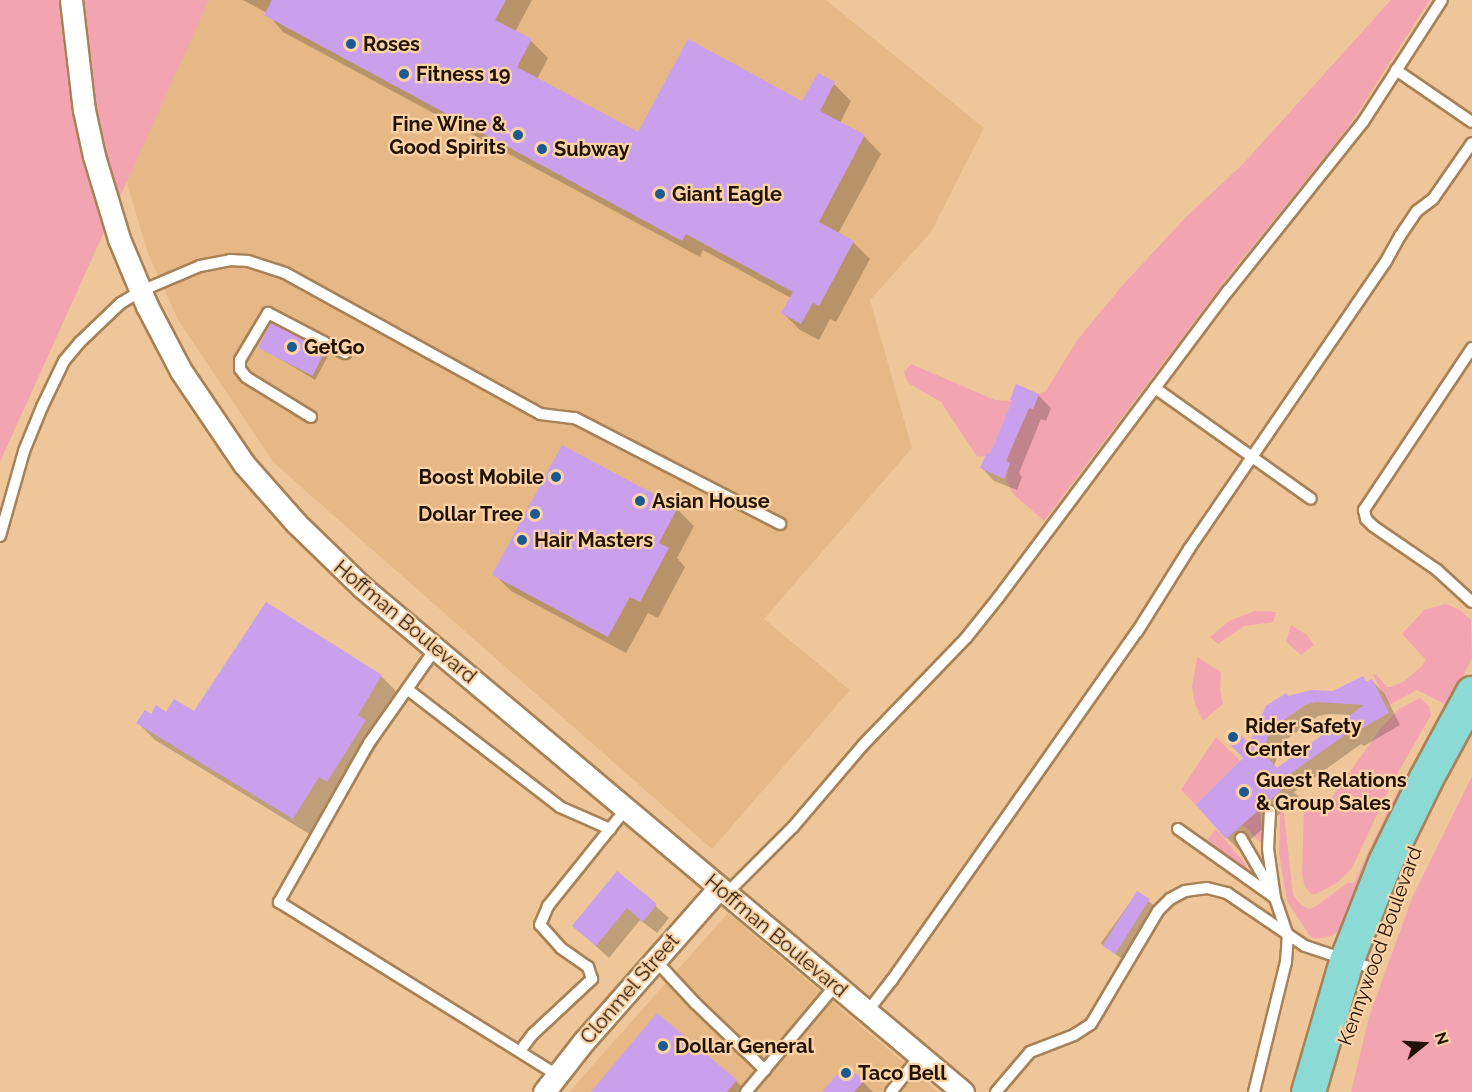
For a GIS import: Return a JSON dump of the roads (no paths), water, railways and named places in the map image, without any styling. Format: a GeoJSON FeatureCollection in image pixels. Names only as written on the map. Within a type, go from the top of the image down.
{"type":"FeatureCollection","features":[{"type":"Feature","properties":{"kind":"main road","name":"Kennywood Boulevard"},"geometry":{"type":"LineString","coordinates":[[1308,1092],[1357,964],[1398,833],[1472,693]]}},
{"type":"Feature","properties":{"kind":"main road","name":"Kennywood Boulevard"},"geometry":{"type":"LineString","coordinates":[[1330,1092],[1354,1007],[1357,964],[1394,899],[1418,843],[1472,739]]}},
{"type":"Feature","properties":{"kind":"street","name":"Hoffman Boulevard"},"geometry":{"type":"LineString","coordinates":[[71,0],[84,110],[107,203],[141,291],[181,371],[244,464],[329,557],[722,891],[963,1092]]}},
{"type":"Feature","properties":{"kind":"street","name":"Clonmel Street"},"geometry":{"type":"LineString","coordinates":[[550,1084],[655,960],[722,891]]}},
{"type":"Feature","properties":{"kind":"lane"},"geometry":{"type":"LineString","coordinates":[[722,891],[793,827],[863,745],[966,638],[1228,291],[1339,154],[1442,0]]}},
{"type":"Feature","properties":{"kind":"lane"},"geometry":{"type":"LineString","coordinates":[[1396,70],[1472,122]]}},
{"type":"Feature","properties":{"kind":"lane"},"geometry":{"type":"LineString","coordinates":[[867,1012],[892,980],[1137,632],[1252,457],[1385,263],[1417,211],[1433,199],[1472,143]]}},
{"type":"Feature","properties":{"kind":"lane"},"geometry":{"type":"LineString","coordinates":[[0,536],[24,451],[52,384],[64,361],[100,321],[141,291],[215,262],[248,261],[267,266],[357,311],[540,414],[575,418],[780,524]]}},
{"type":"Feature","properties":{"kind":"lane"},"geometry":{"type":"LineString","coordinates":[[311,417],[246,377],[240,369],[240,360],[268,313],[345,353]]}},
{"type":"Feature","properties":{"kind":"lane"},"geometry":{"type":"LineString","coordinates":[[1472,348],[1364,510],[1365,519],[1373,526],[1437,570],[1472,602]]}},
{"type":"Feature","properties":{"kind":"lane"},"geometry":{"type":"LineString","coordinates":[[1155,387],[1311,499]]}},
{"type":"Feature","properties":{"kind":"lane"},"geometry":{"type":"LineString","coordinates":[[436,648],[369,743],[279,902],[520,1052],[550,1084]]}},
{"type":"Feature","properties":{"kind":"lane"},"geometry":{"type":"LineString","coordinates":[[407,689],[560,807],[610,829]]}},
{"type":"Feature","properties":{"kind":"lane"},"geometry":{"type":"LineString","coordinates":[[520,1052],[533,1034],[592,979],[588,967],[561,948],[540,925],[548,906],[626,809]]}},
{"type":"Feature","properties":{"kind":"lane"},"geometry":{"type":"LineString","coordinates":[[1270,811],[1268,849],[1275,898]]}},
{"type":"Feature","properties":{"kind":"lane"},"geometry":{"type":"LineString","coordinates":[[1178,829],[1275,898]]}},
{"type":"Feature","properties":{"kind":"lane"},"geometry":{"type":"LineString","coordinates":[[1241,838],[1275,898],[1288,936],[1286,962],[1254,1092]]}},
{"type":"Feature","properties":{"kind":"lane"},"geometry":{"type":"LineString","coordinates":[[996,1092],[1030,1052],[1074,1035],[1090,1024],[1158,911],[1177,895],[1196,889],[1227,893],[1305,946],[1357,964]]}},
{"type":"Feature","properties":{"kind":"lane"},"geometry":{"type":"LineString","coordinates":[[655,960],[695,1004],[765,1070]]}},
{"type":"Feature","properties":{"kind":"lane"},"geometry":{"type":"LineString","coordinates":[[746,1092],[835,986]]}},
{"type":"Feature","properties":{"kind":"lane"},"geometry":{"type":"LineString","coordinates":[[891,1092],[920,1056]]}},
{"type":"Feature","properties":{"kind":"place","name":"Roses"},"geometry":{"type":"Point","coordinates":[351,44]}},
{"type":"Feature","properties":{"kind":"place","name":"Fitness 19"},"geometry":{"type":"Point","coordinates":[404,74]}},
{"type":"Feature","properties":{"kind":"place","name":"Fine Wine & Good Spirits"},"geometry":{"type":"Point","coordinates":[518,135]}},
{"type":"Feature","properties":{"kind":"place","name":"Subway"},"geometry":{"type":"Point","coordinates":[542,149]}},
{"type":"Feature","properties":{"kind":"place","name":"Giant Eagle"},"geometry":{"type":"Point","coordinates":[660,194]}},
{"type":"Feature","properties":{"kind":"place","name":"GetGo"},"geometry":{"type":"Point","coordinates":[292,347]}},
{"type":"Feature","properties":{"kind":"place","name":"Boost Mobile"},"geometry":{"type":"Point","coordinates":[556,477]}},
{"type":"Feature","properties":{"kind":"place","name":"Asian House"},"geometry":{"type":"Point","coordinates":[640,501]}},
{"type":"Feature","properties":{"kind":"place","name":"Dollar Tree"},"geometry":{"type":"Point","coordinates":[535,514]}},
{"type":"Feature","properties":{"kind":"place","name":"Hair Masters"},"geometry":{"type":"Point","coordinates":[522,540]}},
{"type":"Feature","properties":{"kind":"place","name":"Rider Safety Center"},"geometry":{"type":"Point","coordinates":[1233,737]}},
{"type":"Feature","properties":{"kind":"place","name":"Guest Relations & Group Sales"},"geometry":{"type":"Point","coordinates":[1244,792]}},
{"type":"Feature","properties":{"kind":"place","name":"Dollar General"},"geometry":{"type":"Point","coordinates":[663,1046]}},
{"type":"Feature","properties":{"kind":"place","name":"Taco Bell"},"geometry":{"type":"Point","coordinates":[846,1073]}}]}
